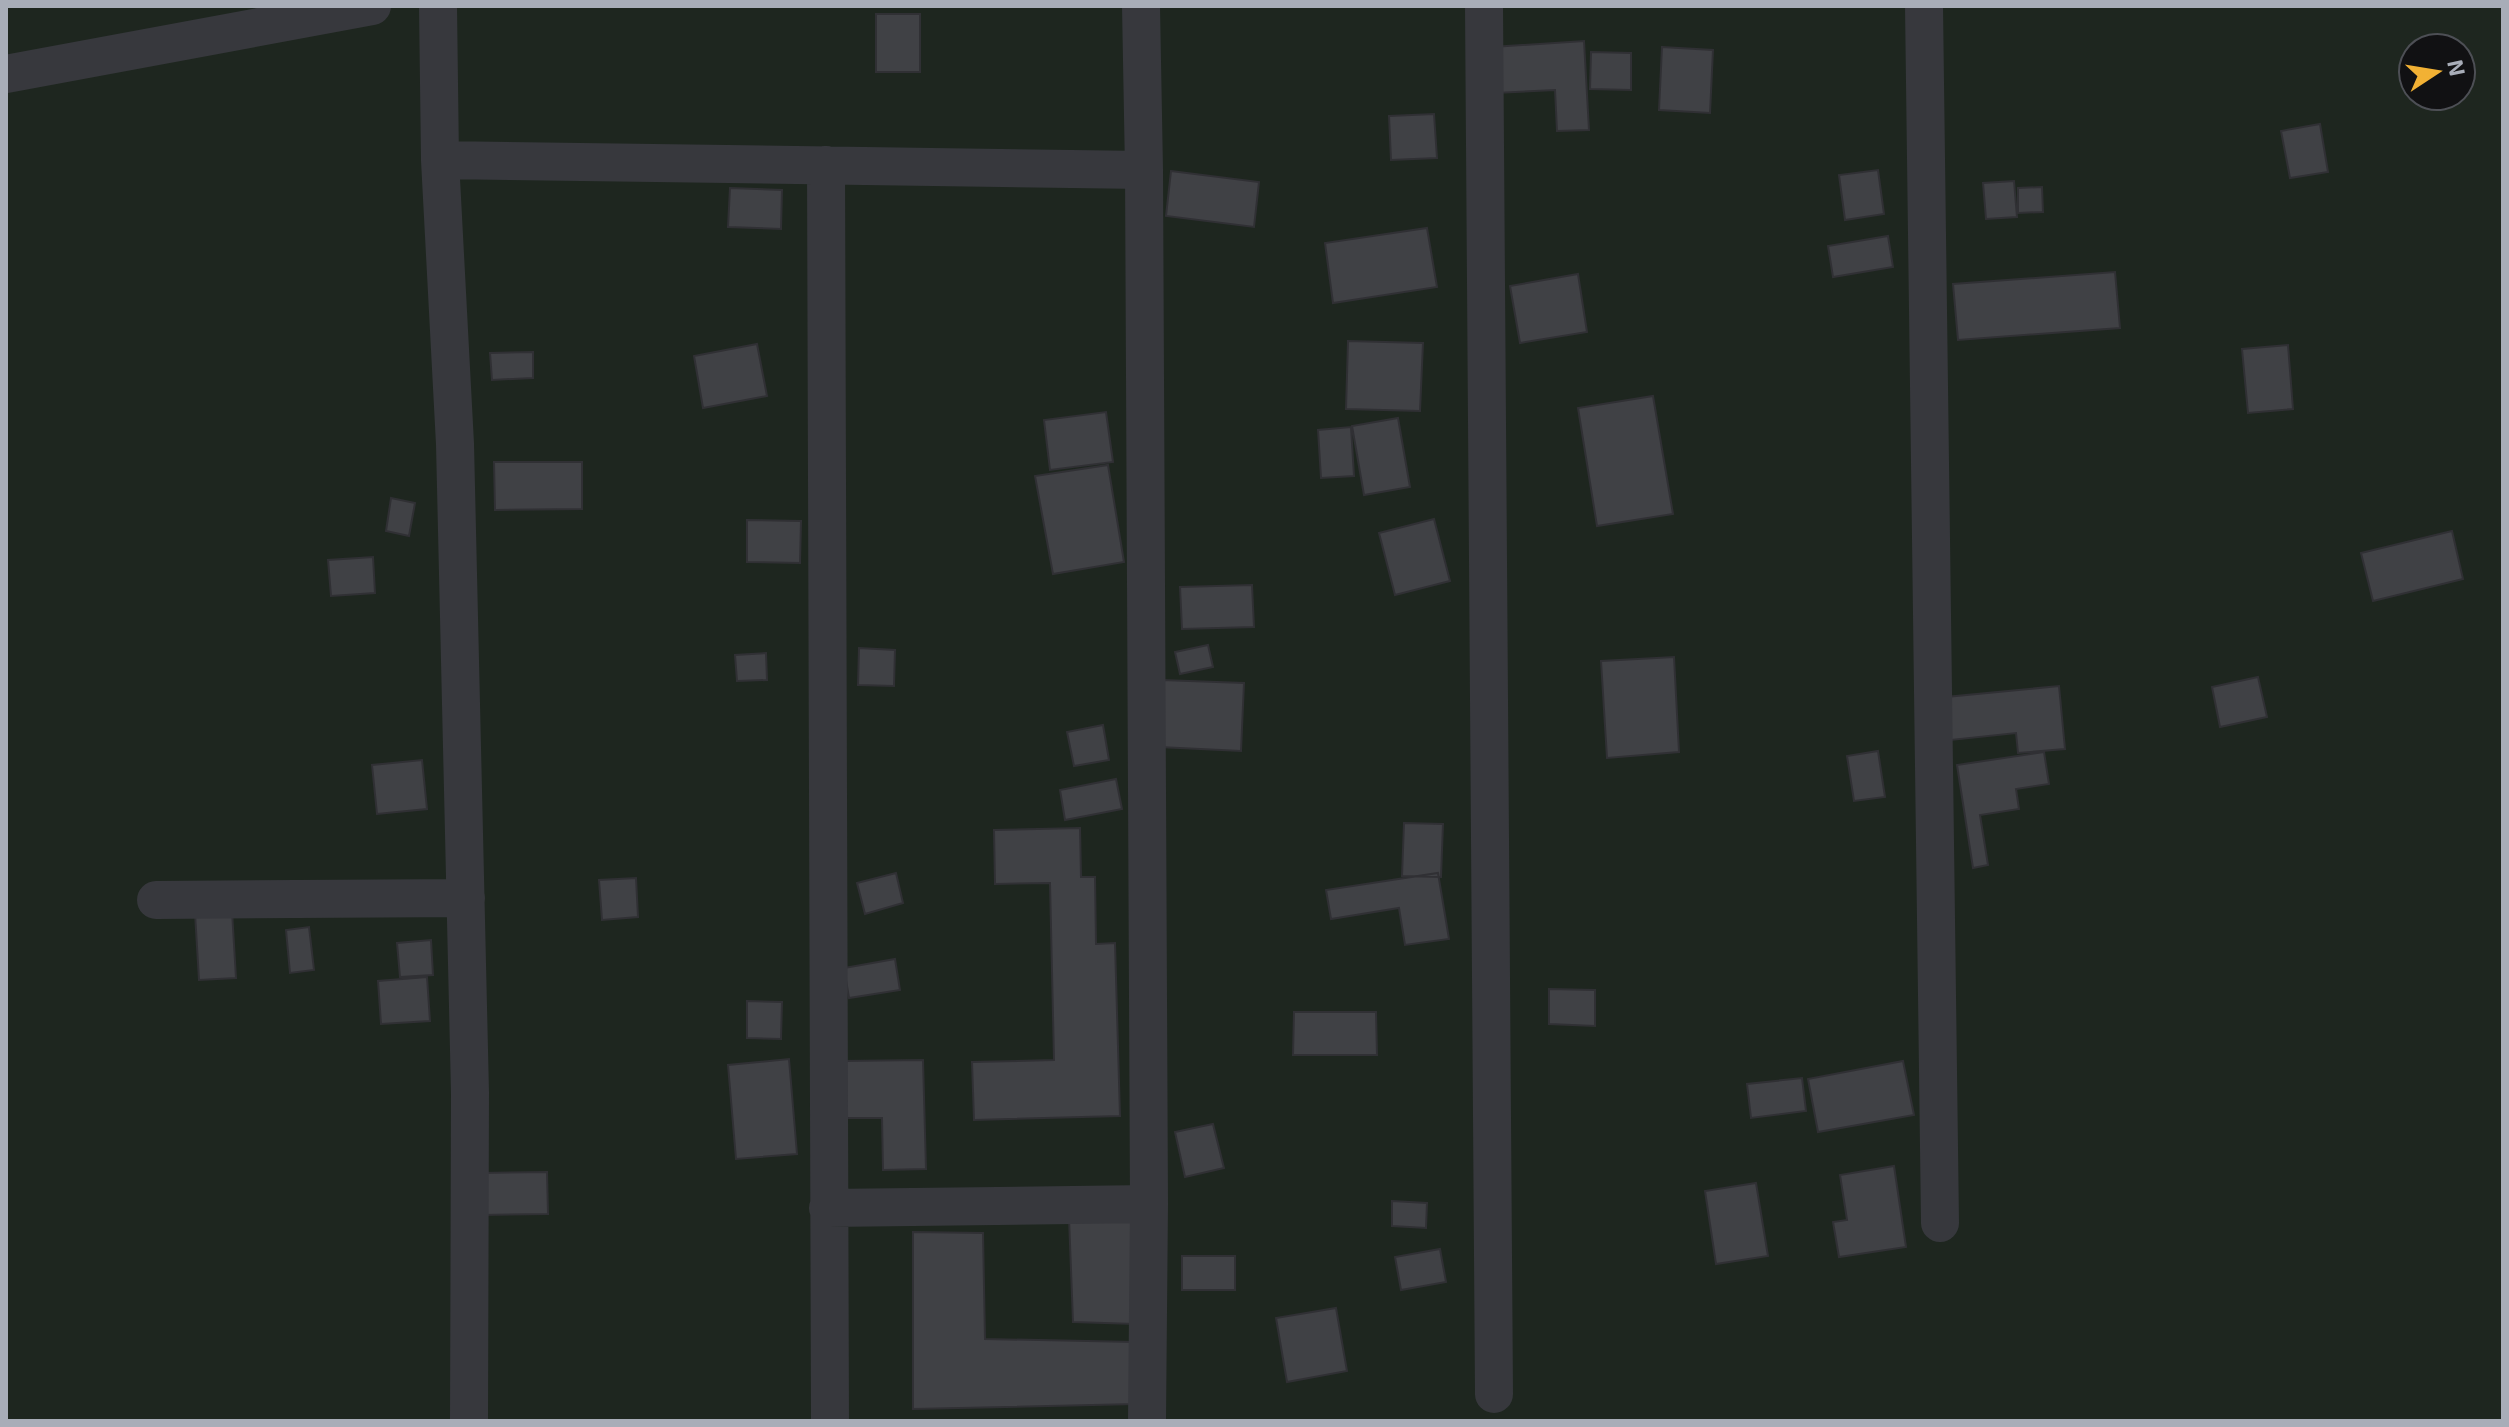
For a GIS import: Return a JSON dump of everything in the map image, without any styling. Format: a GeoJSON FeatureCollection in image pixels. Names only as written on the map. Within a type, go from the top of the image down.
{"type":"FeatureCollection","features":[{"type":"Feature","properties":{"kind":"street"},"geometry":{"type":"LineString","coordinates":[[6,74],[185,22],[372,6]]}},
{"type":"Feature","properties":{"kind":"street"},"geometry":{"type":"LineString","coordinates":[[438,6],[440,160],[455,444],[466,898],[470,1093],[469,1421]]}},
{"type":"Feature","properties":{"kind":"street"},"geometry":{"type":"LineString","coordinates":[[1141,6],[1149,1204],[1147,1421]]}},
{"type":"Feature","properties":{"kind":"street"},"geometry":{"type":"LineString","coordinates":[[1484,6],[1494,1394]]}},
{"type":"Feature","properties":{"kind":"street"},"geometry":{"type":"LineString","coordinates":[[1924,6],[1940,1223]]}},
{"type":"Feature","properties":{"kind":"street"},"geometry":{"type":"LineString","coordinates":[[440,160],[1144,170]]}},
{"type":"Feature","properties":{"kind":"street"},"geometry":{"type":"LineString","coordinates":[[826,165],[830,1421]]}},
{"type":"Feature","properties":{"kind":"street"},"geometry":{"type":"LineString","coordinates":[[156,900],[466,898]]}},
{"type":"Feature","properties":{"kind":"street"},"geometry":{"type":"LineString","coordinates":[[828,1208],[1149,1204]]}},
{"type":"Feature","properties":{"kind":"shaded area"},"geometry":{"type":"Polygon","coordinates":[[[6,6],[2503,6],[2503,1421],[6,1421],[6,6]]]}},
{"type":"Feature","properties":{"kind":"building"},"geometry":{"type":"Polygon","coordinates":[[[876,14],[920,14],[920,72],[876,72],[876,14]]]}},
{"type":"Feature","properties":{"kind":"building"},"geometry":{"type":"Polygon","coordinates":[[[1584,41],[1589,130],[1557,131],[1555,90],[1495,93],[1492,47],[1584,41]]]}},
{"type":"Feature","properties":{"kind":"building"},"geometry":{"type":"Polygon","coordinates":[[[1662,47],[1713,50],[1710,113],[1659,110],[1662,47]]]}},
{"type":"Feature","properties":{"kind":"building"},"geometry":{"type":"Polygon","coordinates":[[[1591,52],[1631,53],[1631,90],[1590,89],[1591,52]]]}},
{"type":"Feature","properties":{"kind":"building"},"geometry":{"type":"Polygon","coordinates":[[[1434,114],[1437,158],[1391,160],[1389,116],[1434,114]]]}},
{"type":"Feature","properties":{"kind":"building"},"geometry":{"type":"Polygon","coordinates":[[[2320,124],[2328,172],[2290,178],[2281,131],[2320,124]]]}},
{"type":"Feature","properties":{"kind":"building"},"geometry":{"type":"Polygon","coordinates":[[[1878,170],[1884,214],[1845,220],[1839,175],[1878,170]]]}},
{"type":"Feature","properties":{"kind":"building"},"geometry":{"type":"Polygon","coordinates":[[[1171,171],[1259,182],[1254,227],[1166,216],[1171,171]]]}},
{"type":"Feature","properties":{"kind":"building"},"geometry":{"type":"Polygon","coordinates":[[[2014,181],[2017,217],[1986,219],[1983,183],[2014,181]]]}},
{"type":"Feature","properties":{"kind":"building"},"geometry":{"type":"Polygon","coordinates":[[[2042,187],[2043,212],[2018,213],[2018,188],[2042,187]]]}},
{"type":"Feature","properties":{"kind":"building"},"geometry":{"type":"Polygon","coordinates":[[[730,188],[782,190],[781,229],[728,227],[730,188]]]}},
{"type":"Feature","properties":{"kind":"building"},"geometry":{"type":"Polygon","coordinates":[[[1427,228],[1437,287],[1333,303],[1325,243],[1427,228]]]}},
{"type":"Feature","properties":{"kind":"building"},"geometry":{"type":"Polygon","coordinates":[[[1888,236],[1893,267],[1833,277],[1828,246],[1888,236]]]}},
{"type":"Feature","properties":{"kind":"building"},"geometry":{"type":"Polygon","coordinates":[[[2115,272],[2120,328],[1958,340],[1953,284],[2115,272]]]}},
{"type":"Feature","properties":{"kind":"building"},"geometry":{"type":"Polygon","coordinates":[[[1578,274],[1587,332],[1520,343],[1510,286],[1578,274]]]}},
{"type":"Feature","properties":{"kind":"building"},"geometry":{"type":"Polygon","coordinates":[[[1348,341],[1423,343],[1420,411],[1346,409],[1348,341]]]}},
{"type":"Feature","properties":{"kind":"building"},"geometry":{"type":"Polygon","coordinates":[[[757,344],[767,396],[703,408],[694,356],[757,344]]]}},
{"type":"Feature","properties":{"kind":"building"},"geometry":{"type":"Polygon","coordinates":[[[2288,345],[2293,409],[2248,413],[2242,349],[2288,345]]]}},
{"type":"Feature","properties":{"kind":"building"},"geometry":{"type":"Polygon","coordinates":[[[533,352],[533,378],[492,380],[490,353],[533,352]]]}},
{"type":"Feature","properties":{"kind":"building"},"geometry":{"type":"Polygon","coordinates":[[[1653,396],[1673,514],[1597,526],[1578,408],[1653,396]]]}},
{"type":"Feature","properties":{"kind":"building"},"geometry":{"type":"Polygon","coordinates":[[[1106,412],[1113,462],[1050,470],[1044,420],[1106,412]]]}},
{"type":"Feature","properties":{"kind":"building"},"geometry":{"type":"Polygon","coordinates":[[[1398,418],[1410,487],[1364,495],[1352,426],[1398,418]]]}},
{"type":"Feature","properties":{"kind":"building"},"geometry":{"type":"Polygon","coordinates":[[[1351,427],[1354,476],[1321,478],[1318,430],[1351,427]]]}},
{"type":"Feature","properties":{"kind":"building"},"geometry":{"type":"Polygon","coordinates":[[[494,462],[582,462],[582,509],[495,510],[494,462]]]}},
{"type":"Feature","properties":{"kind":"building"},"geometry":{"type":"Polygon","coordinates":[[[1108,465],[1124,562],[1053,574],[1035,476],[1108,465]]]}},
{"type":"Feature","properties":{"kind":"building"},"geometry":{"type":"Polygon","coordinates":[[[391,498],[415,503],[409,536],[386,531],[391,498]]]}},
{"type":"Feature","properties":{"kind":"building"},"geometry":{"type":"Polygon","coordinates":[[[1434,519],[1450,581],[1395,595],[1379,533],[1434,519]]]}},
{"type":"Feature","properties":{"kind":"building"},"geometry":{"type":"Polygon","coordinates":[[[747,520],[801,521],[800,563],[747,562],[747,520]]]}},
{"type":"Feature","properties":{"kind":"building"},"geometry":{"type":"Polygon","coordinates":[[[2452,531],[2463,579],[2373,601],[2361,553],[2452,531]]]}},
{"type":"Feature","properties":{"kind":"building"},"geometry":{"type":"Polygon","coordinates":[[[373,557],[375,593],[331,596],[328,560],[373,557]]]}},
{"type":"Feature","properties":{"kind":"building"},"geometry":{"type":"Polygon","coordinates":[[[1252,585],[1254,627],[1182,629],[1180,587],[1252,585]]]}},
{"type":"Feature","properties":{"kind":"building"},"geometry":{"type":"Polygon","coordinates":[[[1208,645],[1213,667],[1180,674],[1175,652],[1208,645]]]}},
{"type":"Feature","properties":{"kind":"building"},"geometry":{"type":"Polygon","coordinates":[[[859,648],[895,650],[894,686],[858,685],[859,648]]]}},
{"type":"Feature","properties":{"kind":"building"},"geometry":{"type":"Polygon","coordinates":[[[766,653],[767,680],[737,681],[735,655],[766,653]]]}},
{"type":"Feature","properties":{"kind":"building"},"geometry":{"type":"Polygon","coordinates":[[[1674,657],[1679,752],[1607,758],[1601,661],[1674,657]]]}},
{"type":"Feature","properties":{"kind":"building"},"geometry":{"type":"Polygon","coordinates":[[[2258,677],[2267,717],[2220,727],[2212,687],[2258,677]]]}},
{"type":"Feature","properties":{"kind":"building"},"geometry":{"type":"Polygon","coordinates":[[[1162,680],[1244,683],[1241,751],[1159,747],[1162,680]]]}},
{"type":"Feature","properties":{"kind":"building"},"geometry":{"type":"Polygon","coordinates":[[[2059,686],[2065,749],[2018,753],[2016,733],[1951,740],[1946,697],[2059,686]]]}},
{"type":"Feature","properties":{"kind":"building"},"geometry":{"type":"Polygon","coordinates":[[[1103,725],[1109,760],[1074,766],[1067,732],[1103,725]]]}},
{"type":"Feature","properties":{"kind":"building"},"geometry":{"type":"Polygon","coordinates":[[[1878,751],[1885,797],[1854,801],[1847,756],[1878,751]]]}},
{"type":"Feature","properties":{"kind":"building"},"geometry":{"type":"Polygon","coordinates":[[[2044,752],[2049,784],[2016,789],[2019,809],[1980,815],[1988,865],[1973,868],[1957,765],[2044,752]]]}},
{"type":"Feature","properties":{"kind":"building"},"geometry":{"type":"Polygon","coordinates":[[[422,760],[427,809],[377,814],[372,765],[422,760]]]}},
{"type":"Feature","properties":{"kind":"building"},"geometry":{"type":"Polygon","coordinates":[[[1116,779],[1122,809],[1065,820],[1060,790],[1116,779]]]}},
{"type":"Feature","properties":{"kind":"building"},"geometry":{"type":"Polygon","coordinates":[[[1404,823],[1443,824],[1441,877],[1402,876],[1404,823]]]}},
{"type":"Feature","properties":{"kind":"building"},"geometry":{"type":"Polygon","coordinates":[[[1080,828],[1081,877],[1095,877],[1096,944],[1115,943],[1120,1116],[974,1120],[972,1062],[1054,1060],[1050,883],[995,884],[994,830],[1080,828]]]}},
{"type":"Feature","properties":{"kind":"building"},"geometry":{"type":"Polygon","coordinates":[[[896,873],[903,903],[865,914],[857,883],[896,873]]]}},
{"type":"Feature","properties":{"kind":"building"},"geometry":{"type":"Polygon","coordinates":[[[1438,873],[1449,939],[1405,945],[1399,908],[1331,919],[1326,890],[1438,873]]]}},
{"type":"Feature","properties":{"kind":"building"},"geometry":{"type":"Polygon","coordinates":[[[636,878],[638,917],[602,920],[599,880],[636,878]]]}},
{"type":"Feature","properties":{"kind":"building"},"geometry":{"type":"Polygon","coordinates":[[[232,911],[236,978],[199,980],[195,913],[232,911]]]}},
{"type":"Feature","properties":{"kind":"building"},"geometry":{"type":"Polygon","coordinates":[[[309,927],[314,970],[290,973],[286,930],[309,927]]]}},
{"type":"Feature","properties":{"kind":"building"},"geometry":{"type":"Polygon","coordinates":[[[431,940],[433,975],[400,977],[397,943],[431,940]]]}},
{"type":"Feature","properties":{"kind":"building"},"geometry":{"type":"Polygon","coordinates":[[[895,959],[900,990],[849,998],[844,968],[895,959]]]}},
{"type":"Feature","properties":{"kind":"building"},"geometry":{"type":"Polygon","coordinates":[[[427,977],[430,1021],[381,1024],[378,981],[427,977]]]}},
{"type":"Feature","properties":{"kind":"building"},"geometry":{"type":"Polygon","coordinates":[[[1549,989],[1595,990],[1595,1026],[1549,1024],[1549,989]]]}},
{"type":"Feature","properties":{"kind":"building"},"geometry":{"type":"Polygon","coordinates":[[[747,1001],[782,1002],[781,1039],[747,1038],[747,1001]]]}},
{"type":"Feature","properties":{"kind":"building"},"geometry":{"type":"Polygon","coordinates":[[[1294,1012],[1376,1012],[1377,1055],[1293,1055],[1294,1012]]]}},
{"type":"Feature","properties":{"kind":"building"},"geometry":{"type":"Polygon","coordinates":[[[789,1059],[797,1154],[736,1159],[728,1065],[789,1059]]]}},
{"type":"Feature","properties":{"kind":"building"},"geometry":{"type":"Polygon","coordinates":[[[923,1060],[926,1169],[883,1170],[882,1118],[842,1118],[841,1061],[923,1060]]]}},
{"type":"Feature","properties":{"kind":"building"},"geometry":{"type":"Polygon","coordinates":[[[1903,1061],[1914,1115],[1818,1132],[1808,1079],[1903,1061]]]}},
{"type":"Feature","properties":{"kind":"building"},"geometry":{"type":"Polygon","coordinates":[[[1802,1078],[1806,1111],[1751,1118],[1747,1084],[1802,1078]]]}},
{"type":"Feature","properties":{"kind":"building"},"geometry":{"type":"Polygon","coordinates":[[[1213,1124],[1224,1168],[1185,1177],[1175,1132],[1213,1124]]]}},
{"type":"Feature","properties":{"kind":"building"},"geometry":{"type":"Polygon","coordinates":[[[1894,1166],[1906,1247],[1839,1257],[1833,1222],[1847,1220],[1840,1175],[1894,1166]]]}},
{"type":"Feature","properties":{"kind":"building"},"geometry":{"type":"Polygon","coordinates":[[[547,1172],[548,1214],[481,1215],[480,1173],[547,1172]]]}},
{"type":"Feature","properties":{"kind":"building"},"geometry":{"type":"Polygon","coordinates":[[[1756,1183],[1768,1256],[1716,1264],[1705,1191],[1756,1183]]]}},
{"type":"Feature","properties":{"kind":"building"},"geometry":{"type":"Polygon","coordinates":[[[1392,1201],[1427,1203],[1426,1228],[1392,1226],[1392,1201]]]}},
{"type":"Feature","properties":{"kind":"building"},"geometry":{"type":"Polygon","coordinates":[[[1069,1218],[1134,1219],[1135,1324],[1073,1322],[1069,1218]]]}},
{"type":"Feature","properties":{"kind":"building"},"geometry":{"type":"Polygon","coordinates":[[[913,1232],[983,1233],[985,1339],[1135,1342],[1136,1404],[913,1409],[913,1232]]]}},
{"type":"Feature","properties":{"kind":"building"},"geometry":{"type":"Polygon","coordinates":[[[1440,1249],[1446,1282],[1401,1290],[1395,1257],[1440,1249]]]}},
{"type":"Feature","properties":{"kind":"building"},"geometry":{"type":"Polygon","coordinates":[[[1182,1256],[1235,1256],[1235,1290],[1182,1290],[1182,1256]]]}},
{"type":"Feature","properties":{"kind":"building"},"geometry":{"type":"Polygon","coordinates":[[[1336,1308],[1347,1371],[1287,1382],[1276,1318],[1336,1308]]]}}]}
